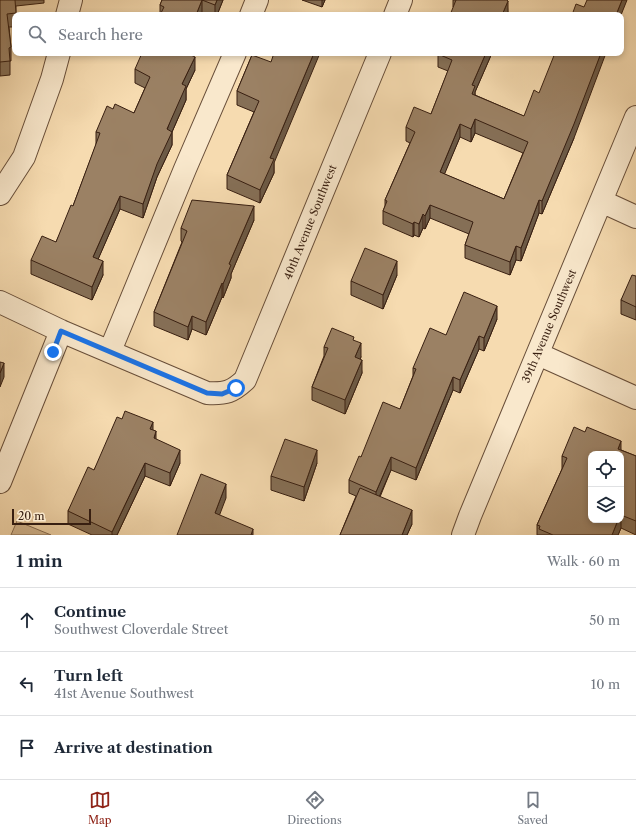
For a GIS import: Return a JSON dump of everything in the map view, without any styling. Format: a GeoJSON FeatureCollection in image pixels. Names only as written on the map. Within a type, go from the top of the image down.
{"type":"FeatureCollection","features":[{"type":"Feature","properties":{"kind":"street"},"geometry":{"type":"LineString","coordinates":[[68,12],[71,0]]}},
{"type":"Feature","properties":{"kind":"street"},"geometry":{"type":"LineString","coordinates":[[252,12],[257,0]]}},
{"type":"Feature","properties":{"kind":"street"},"geometry":{"type":"LineString","coordinates":[[396,12],[401,0]]}},
{"type":"Feature","properties":{"kind":"street"},"geometry":{"type":"LineString","coordinates":[[0,194],[24,157],[52,79],[57,56]]}},
{"type":"Feature","properties":{"kind":"street"},"geometry":{"type":"LineString","coordinates":[[0,302],[61,331],[110,351],[234,56]]}},
{"type":"Feature","properties":{"kind":"street","name":"40th Avenue Southwest"},"geometry":{"type":"LineString","coordinates":[[110,351],[207,393],[222,394],[236,388],[246,380],[379,56]]}},
{"type":"Feature","properties":{"kind":"street","name":"39th Avenue Southwest"},"geometry":{"type":"LineString","coordinates":[[463,535],[636,117]]}},
{"type":"Feature","properties":{"kind":"street"},"geometry":{"type":"LineString","coordinates":[[601,202],[636,217]]}},
{"type":"Feature","properties":{"kind":"street"},"geometry":{"type":"LineString","coordinates":[[0,482],[61,331]]}},
{"type":"Feature","properties":{"kind":"street"},"geometry":{"type":"LineString","coordinates":[[538,354],[636,398]]}},
{"type":"Feature","properties":{"kind":"shaded area"},"geometry":{"type":"Polygon","coordinates":[[[17,521],[51,535],[11,535],[17,521]]]}},
{"type":"Feature","properties":{"kind":"building"},"geometry":{"type":"Polygon","coordinates":[[[0,0],[15,0],[16,12],[7,14],[11,47],[9,48],[10,61],[0,62],[0,0]]]}},
{"type":"Feature","properties":{"kind":"building"},"geometry":{"type":"Polygon","coordinates":[[[162,0],[202,0],[197,12],[162,12],[164,7],[160,5],[162,0]]]}},
{"type":"Feature","properties":{"kind":"building"},"geometry":{"type":"Polygon","coordinates":[[[202,0],[217,0],[215,5],[202,0]]]}},
{"type":"Feature","properties":{"kind":"building"},"geometry":{"type":"Polygon","coordinates":[[[456,0],[508,1],[503,12],[451,12],[456,0]]]}},
{"type":"Feature","properties":{"kind":"building"},"geometry":{"type":"Polygon","coordinates":[[[587,0],[622,0],[617,12],[573,12],[576,4],[584,7],[587,0]]]}},
{"type":"Feature","properties":{"kind":"building"},"geometry":{"type":"Polygon","coordinates":[[[141,56],[195,57],[182,84],[186,86],[167,129],[172,132],[157,164],[143,204],[120,196],[93,257],[103,261],[92,287],[31,260],[42,236],[56,242],[71,205],[73,206],[100,133],[96,132],[107,106],[113,109],[115,104],[134,113],[150,77],[135,69],[141,56]]]}},
{"type":"Feature","properties":{"kind":"building"},"geometry":{"type":"Polygon","coordinates":[[[252,56],[271,62],[273,56],[313,56],[270,158],[274,159],[260,190],[227,175],[259,101],[237,91],[252,56]]]}},
{"type":"Feature","properties":{"kind":"building"},"geometry":{"type":"Polygon","coordinates":[[[443,56],[485,56],[472,85],[475,86],[472,94],[524,116],[534,90],[539,93],[554,56],[600,56],[542,201],[539,200],[521,248],[516,246],[510,262],[465,245],[473,222],[430,205],[425,216],[423,214],[419,224],[414,222],[413,224],[383,211],[387,201],[385,200],[415,132],[406,127],[414,107],[431,114],[452,60],[443,56]],[[475,119],[471,129],[460,124],[440,172],[504,199],[528,142],[475,119]]]}},
{"type":"Feature","properties":{"kind":"building"},"geometry":{"type":"Polygon","coordinates":[[[192,200],[254,206],[229,264],[231,265],[206,322],[192,316],[188,327],[154,312],[187,231],[181,228],[192,200]]]}},
{"type":"Feature","properties":{"kind":"building"},"geometry":{"type":"Polygon","coordinates":[[[365,248],[397,261],[383,295],[351,281],[365,248]]]}},
{"type":"Feature","properties":{"kind":"building"},"geometry":{"type":"Polygon","coordinates":[[[632,275],[636,276],[636,307],[621,300],[632,275]]]}},
{"type":"Feature","properties":{"kind":"building"},"geometry":{"type":"Polygon","coordinates":[[[464,292],[497,306],[484,338],[479,336],[460,380],[453,377],[416,468],[391,457],[376,492],[349,480],[359,456],[361,457],[383,402],[400,409],[416,369],[413,368],[430,328],[446,335],[464,292]]]}},
{"type":"Feature","properties":{"kind":"building"},"geometry":{"type":"Polygon","coordinates":[[[332,328],[354,337],[353,340],[361,343],[355,357],[362,360],[345,400],[312,387],[328,348],[324,347],[332,328]]]}},
{"type":"Feature","properties":{"kind":"building"},"geometry":{"type":"Polygon","coordinates":[[[0,362],[4,363],[0,373],[0,362]]]}},
{"type":"Feature","properties":{"kind":"building"},"geometry":{"type":"Polygon","coordinates":[[[125,411],[153,422],[150,429],[156,431],[154,438],[180,450],[170,473],[145,463],[112,532],[68,511],[88,467],[94,470],[117,417],[122,419],[125,411]]]}},
{"type":"Feature","properties":{"kind":"building"},"geometry":{"type":"Polygon","coordinates":[[[574,427],[585,432],[587,427],[621,441],[618,449],[623,451],[588,451],[588,523],[617,523],[612,535],[553,535],[539,529],[540,526],[537,525],[567,458],[562,456],[574,427]]]}},
{"type":"Feature","properties":{"kind":"building"},"geometry":{"type":"Polygon","coordinates":[[[285,439],[317,450],[304,487],[271,476],[285,439]]]}},
{"type":"Feature","properties":{"kind":"building"},"geometry":{"type":"Polygon","coordinates":[[[624,451],[636,456],[636,521],[624,516],[624,451]]]}},
{"type":"Feature","properties":{"kind":"building"},"geometry":{"type":"Polygon","coordinates":[[[201,474],[226,484],[215,513],[253,529],[251,535],[177,535],[201,474]]]}},
{"type":"Feature","properties":{"kind":"building"},"geometry":{"type":"Polygon","coordinates":[[[360,488],[412,510],[402,535],[340,535],[360,488]]]}},
{"type":"Feature","properties":{"kind":"route"},"geometry":{"type":"LineString","coordinates":[[53,352],[61,331],[207,393],[222,394],[236,388]]}}]}
